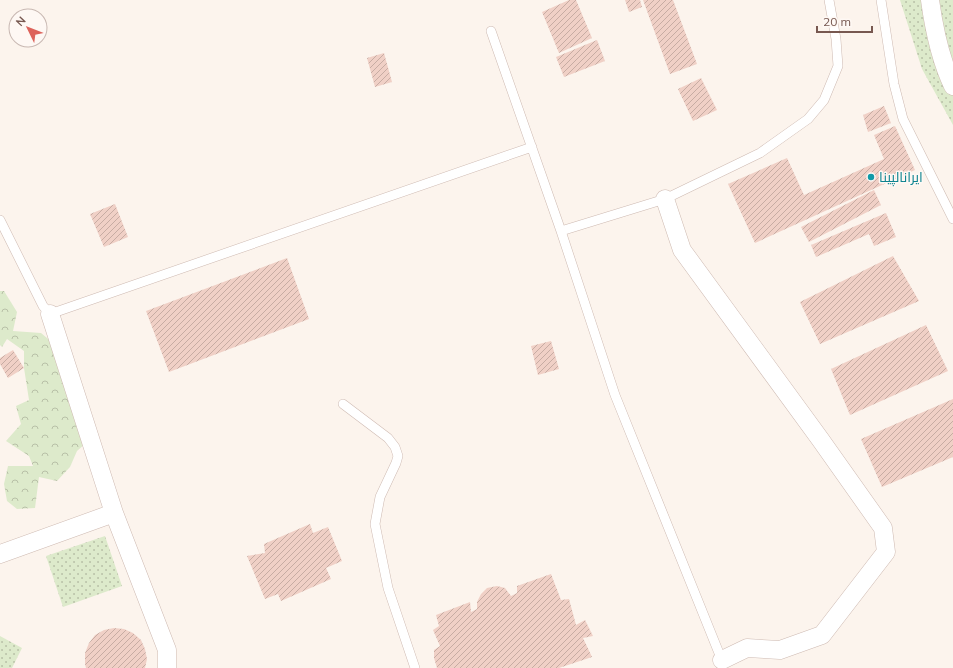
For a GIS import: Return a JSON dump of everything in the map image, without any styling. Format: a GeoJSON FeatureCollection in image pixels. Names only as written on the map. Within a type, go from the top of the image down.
{"type":"FeatureCollection","features":[{"type":"Feature","properties":{"kind":"street"},"geometry":{"type":"LineString","coordinates":[[930,0],[935,33],[948,76],[953,86]]}},
{"type":"Feature","properties":{"kind":"street"},"geometry":{"type":"LineString","coordinates":[[665,199],[682,250],[883,528],[886,552],[822,635],[780,650],[746,648],[724,664]]}},
{"type":"Feature","properties":{"kind":"street"},"geometry":{"type":"LineString","coordinates":[[50,314],[114,513],[167,650],[167,668]]}},
{"type":"Feature","properties":{"kind":"street"},"geometry":{"type":"LineString","coordinates":[[0,554],[114,513]]}},
{"type":"Feature","properties":{"kind":"lane"},"geometry":{"type":"LineString","coordinates":[[561,230],[665,199],[760,153],[808,119],[824,100],[838,66],[836,39],[829,0]]}},
{"type":"Feature","properties":{"kind":"lane"},"geometry":{"type":"LineString","coordinates":[[881,0],[894,84],[903,119],[953,219]]}},
{"type":"Feature","properties":{"kind":"lane"},"geometry":{"type":"LineString","coordinates":[[491,30],[561,230],[615,395],[724,664]]}},
{"type":"Feature","properties":{"kind":"lane"},"geometry":{"type":"LineString","coordinates":[[0,220],[43,306],[50,314],[532,147]]}},
{"type":"Feature","properties":{"kind":"lane"},"geometry":{"type":"LineString","coordinates":[[343,404],[388,438],[395,447],[398,456],[380,497],[375,524],[388,588],[415,668]]}},
{"type":"Feature","properties":{"kind":"green space"},"geometry":{"type":"Polygon","coordinates":[[[900,0],[953,0],[953,125],[922,69],[900,0]]]}},
{"type":"Feature","properties":{"kind":"green space"},"geometry":{"type":"Polygon","coordinates":[[[0,291],[4,291],[17,312],[13,331],[41,333],[53,343],[86,443],[77,451],[70,467],[57,481],[39,477],[35,508],[17,509],[7,501],[4,484],[8,466],[33,466],[29,456],[6,441],[21,424],[16,406],[29,400],[24,368],[24,351],[7,339],[2,347],[0,345],[0,291]]]}},
{"type":"Feature","properties":{"kind":"green space"},"geometry":{"type":"Polygon","coordinates":[[[105,536],[122,586],[63,607],[46,556],[105,536]]]}},
{"type":"Feature","properties":{"kind":"green space"},"geometry":{"type":"Polygon","coordinates":[[[0,636],[22,648],[12,668],[0,668],[0,636]]]}},
{"type":"Feature","properties":{"kind":"building"},"geometry":{"type":"Polygon","coordinates":[[[569,0],[576,0],[592,38],[559,53],[542,12],[569,0]]]}},
{"type":"Feature","properties":{"kind":"building"},"geometry":{"type":"Polygon","coordinates":[[[625,0],[640,0],[642,7],[629,12],[625,0]]]}},
{"type":"Feature","properties":{"kind":"building"},"geometry":{"type":"Polygon","coordinates":[[[643,0],[673,0],[697,64],[670,74],[643,0]]]}},
{"type":"Feature","properties":{"kind":"building"},"geometry":{"type":"Polygon","coordinates":[[[597,40],[605,61],[564,77],[556,57],[597,40]]]}},
{"type":"Feature","properties":{"kind":"building"},"geometry":{"type":"Polygon","coordinates":[[[384,53],[392,82],[375,87],[367,58],[384,53]]]}},
{"type":"Feature","properties":{"kind":"building"},"geometry":{"type":"Polygon","coordinates":[[[701,78],[717,110],[693,121],[678,89],[701,78]]]}},
{"type":"Feature","properties":{"kind":"building"},"geometry":{"type":"Polygon","coordinates":[[[884,106],[891,123],[868,132],[863,115],[884,106]]]}},
{"type":"Feature","properties":{"kind":"building","name":"ایرانالپینا"},"geometry":{"type":"Polygon","coordinates":[[[895,126],[915,170],[755,243],[728,184],[787,158],[804,195],[884,159],[874,135],[895,126]]]}},
{"type":"Feature","properties":{"kind":"building"},"geometry":{"type":"Polygon","coordinates":[[[874,190],[881,205],[809,242],[801,227],[874,190]]]}},
{"type":"Feature","properties":{"kind":"building"},"geometry":{"type":"Polygon","coordinates":[[[115,204],[128,237],[104,247],[90,214],[115,204]]]}},
{"type":"Feature","properties":{"kind":"building"},"geometry":{"type":"Polygon","coordinates":[[[886,213],[896,237],[874,246],[869,234],[816,257],[811,245],[886,213]]]}},
{"type":"Feature","properties":{"kind":"building"},"geometry":{"type":"Polygon","coordinates":[[[893,256],[919,301],[820,344],[800,302],[893,256]]]}},
{"type":"Feature","properties":{"kind":"building"},"geometry":{"type":"Polygon","coordinates":[[[287,258],[309,319],[169,372],[146,311],[287,258]]]}},
{"type":"Feature","properties":{"kind":"building"},"geometry":{"type":"Polygon","coordinates":[[[926,325],[948,371],[850,415],[831,369],[926,325]]]}},
{"type":"Feature","properties":{"kind":"building"},"geometry":{"type":"Polygon","coordinates":[[[551,341],[559,369],[538,375],[531,346],[551,341]]]}},
{"type":"Feature","properties":{"kind":"building"},"geometry":{"type":"Polygon","coordinates":[[[13,350],[24,368],[8,378],[0,364],[0,358],[13,350]]]}},
{"type":"Feature","properties":{"kind":"building"},"geometry":{"type":"Polygon","coordinates":[[[953,399],[953,457],[882,487],[861,439],[953,399]]]}},
{"type":"Feature","properties":{"kind":"building"},"geometry":{"type":"Polygon","coordinates":[[[310,524],[313,533],[328,527],[342,561],[326,568],[331,579],[281,601],[278,594],[265,599],[247,556],[265,553],[264,544],[310,524]]]}},
{"type":"Feature","properties":{"kind":"building"},"geometry":{"type":"Polygon","coordinates":[[[551,574],[561,600],[569,599],[576,625],[585,620],[593,636],[583,638],[592,657],[559,668],[437,668],[434,658],[434,650],[440,646],[433,630],[439,626],[436,615],[470,602],[471,612],[477,609],[477,602],[481,594],[487,588],[497,586],[505,588],[511,596],[517,593],[517,586],[551,574]]]}},
{"type":"Feature","properties":{"kind":"building"},"geometry":{"type":"Polygon","coordinates":[[[114,628],[124,629],[133,633],[141,640],[147,659],[145,668],[86,668],[85,653],[89,643],[95,635],[104,630],[114,628]]]}},
{"type":"Feature","properties":{"kind":"place","name":"ایرانالپینا"},"geometry":{"type":"Point","coordinates":[871,177]}}]}
